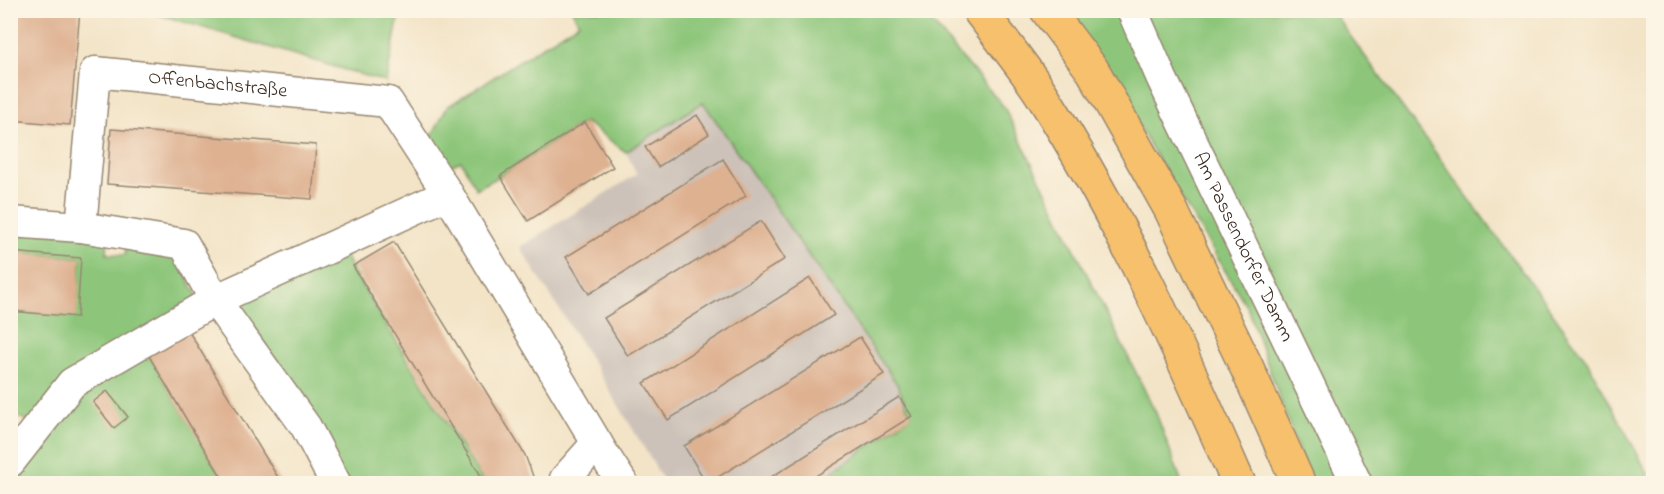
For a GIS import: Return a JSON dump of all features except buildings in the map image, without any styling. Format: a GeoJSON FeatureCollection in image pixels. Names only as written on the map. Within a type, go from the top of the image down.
{"type":"FeatureCollection","features":[{"type":"Feature","properties":{"kind":"highway"},"geometry":{"type":"LineString","coordinates":[[979,10],[1043,96],[1117,223],[1196,385],[1239,483]]}},
{"type":"Feature","properties":{"kind":"highway"},"geometry":{"type":"LineString","coordinates":[[1047,10],[1093,71],[1171,210],[1299,483]]}},
{"type":"Feature","properties":{"kind":"street","name":"Am Passendorfer Damm"},"geometry":{"type":"LineString","coordinates":[[1132,10],[1162,79],[1357,483]]}},
{"type":"Feature","properties":{"kind":"street","name":"Offenbachstraße"},"geometry":{"type":"LineString","coordinates":[[81,227],[94,72],[388,102],[448,194],[623,483]]}},
{"type":"Feature","properties":{"kind":"street"},"geometry":{"type":"LineString","coordinates":[[10,462],[72,383],[215,300],[448,194]]}},
{"type":"Feature","properties":{"kind":"street"},"geometry":{"type":"LineString","coordinates":[[10,222],[81,227],[184,244],[215,300],[306,427],[336,483]]}},
{"type":"Feature","properties":{"kind":"street"},"geometry":{"type":"LineString","coordinates":[[566,483],[565,479],[597,443]]}},
{"type":"Feature","properties":{"kind":"shaded area"},"geometry":{"type":"Polygon","coordinates":[[[703,102],[897,384],[912,416],[817,483],[665,483],[520,247],[637,174],[626,152],[703,102]]]}},
{"type":"Feature","properties":{"kind":"green space"},"geometry":{"type":"Polygon","coordinates":[[[147,11],[400,11],[386,82],[147,11]]]}},
{"type":"Feature","properties":{"kind":"green space"},"geometry":{"type":"Polygon","coordinates":[[[572,11],[922,11],[1004,107],[1156,413],[1182,483],[817,483],[911,416],[897,384],[703,102],[626,152],[585,122],[476,189],[461,161],[443,169],[430,139],[447,107],[579,23],[572,11]]]}},
{"type":"Feature","properties":{"kind":"green space"},"geometry":{"type":"Polygon","coordinates":[[[1069,11],[1332,11],[1586,359],[1653,483],[1310,483],[1247,307],[1069,11]]]}},
{"type":"Feature","properties":{"kind":"green space"},"geometry":{"type":"Polygon","coordinates":[[[10,230],[108,237],[107,254],[125,255],[127,239],[171,249],[198,297],[33,423],[13,415],[11,411],[11,311],[76,316],[81,258],[11,252],[10,230]]]}},
{"type":"Feature","properties":{"kind":"green space"},"geometry":{"type":"Polygon","coordinates":[[[340,244],[351,268],[484,483],[336,483],[215,300],[340,244]]]}},
{"type":"Feature","properties":{"kind":"green space"},"geometry":{"type":"Polygon","coordinates":[[[146,351],[226,484],[11,484],[11,471],[77,391],[146,351]]]}}]}
